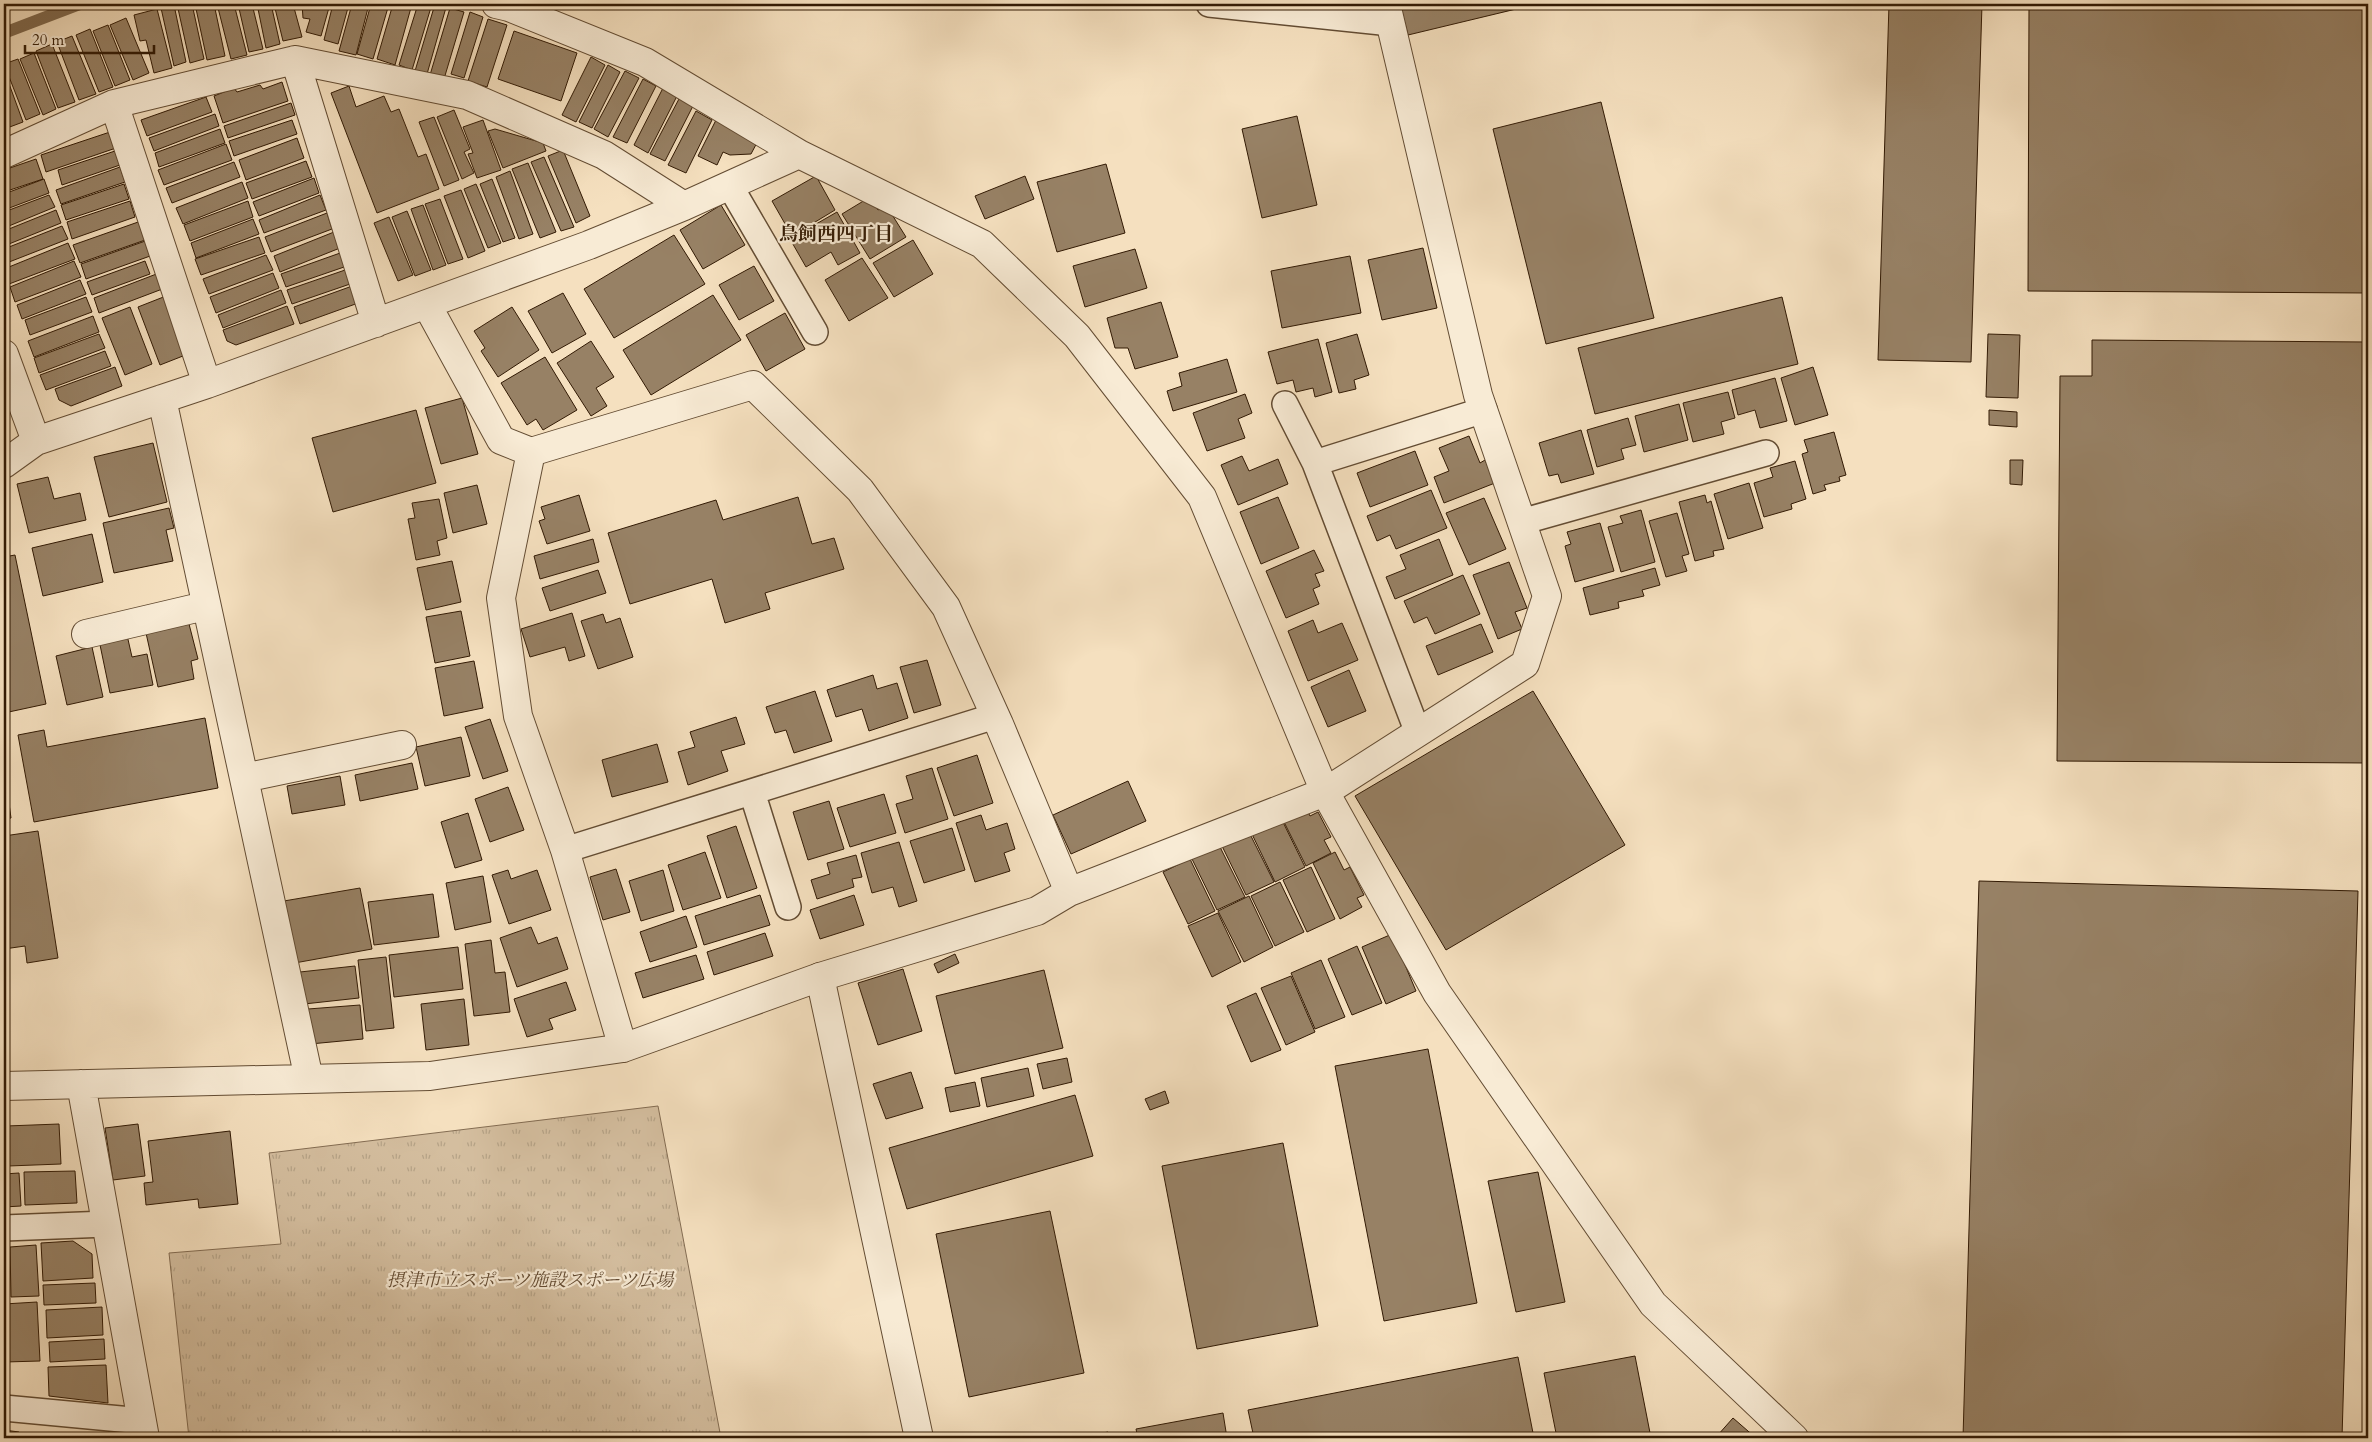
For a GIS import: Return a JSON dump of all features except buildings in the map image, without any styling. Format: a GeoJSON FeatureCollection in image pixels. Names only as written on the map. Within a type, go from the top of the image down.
{"type":"FeatureCollection","features":[{"type":"Feature","properties":{"kind":"street"},"geometry":{"type":"LineString","coordinates":[[496,4],[645,62],[799,154],[982,244],[1077,336],[1202,498],[1325,792],[1437,993],[1653,1304],[1794,1438]]}},
{"type":"Feature","properties":{"kind":"street"},"geometry":{"type":"LineString","coordinates":[[4,1086],[430,1076],[623,1048],[820,977],[1037,911],[1069,892],[1325,792],[1525,664],[1547,596],[1484,410],[1388,14]]}},
{"type":"Feature","properties":{"kind":"street"},"geometry":{"type":"LineString","coordinates":[[294,60],[376,323]]}},
{"type":"Feature","properties":{"kind":"street"},"geometry":{"type":"LineString","coordinates":[[4,154],[114,104],[294,60],[467,95],[604,155],[684,206]]}},
{"type":"Feature","properties":{"kind":"street"},"geometry":{"type":"LineString","coordinates":[[114,104],[207,384]]}},
{"type":"Feature","properties":{"kind":"street"},"geometry":{"type":"LineString","coordinates":[[4,464],[36,441],[207,384],[427,305],[684,206],[799,154]]}},
{"type":"Feature","properties":{"kind":"street"},"geometry":{"type":"LineString","coordinates":[[427,305],[501,440],[530,452],[752,385],[860,490],[946,607],[995,716],[1069,892]]}},
{"type":"Feature","properties":{"kind":"street"},"geometry":{"type":"LineString","coordinates":[[4,354],[36,441]]}},
{"type":"Feature","properties":{"kind":"street"},"geometry":{"type":"LineString","coordinates":[[162,399],[308,1079]]}},
{"type":"Feature","properties":{"kind":"street"},"geometry":{"type":"LineString","coordinates":[[530,452],[501,598],[518,716],[565,850],[623,1048]]}},
{"type":"Feature","properties":{"kind":"street"},"geometry":{"type":"LineString","coordinates":[[86,634],[205,606]]}},
{"type":"Feature","properties":{"kind":"street"},"geometry":{"type":"LineString","coordinates":[[244,778],[402,745]]}},
{"type":"Feature","properties":{"kind":"street"},"geometry":{"type":"LineString","coordinates":[[820,977],[919,1438]]}},
{"type":"Feature","properties":{"kind":"street"},"geometry":{"type":"LineString","coordinates":[[81,1084],[143,1430]]}},
{"type":"Feature","properties":{"kind":"lane"},"geometry":{"type":"LineString","coordinates":[[1209,4],[1388,14]]}},
{"type":"Feature","properties":{"kind":"lane"},"geometry":{"type":"LineString","coordinates":[[730,186],[815,332]]}},
{"type":"Feature","properties":{"kind":"lane"},"geometry":{"type":"LineString","coordinates":[[1285,404],[1315,463],[1418,733]]}},
{"type":"Feature","properties":{"kind":"lane"},"geometry":{"type":"LineString","coordinates":[[1315,463],[1484,410]]}},
{"type":"Feature","properties":{"kind":"lane"},"geometry":{"type":"LineString","coordinates":[[1522,522],[1766,453]]}},
{"type":"Feature","properties":{"kind":"lane"},"geometry":{"type":"LineString","coordinates":[[565,850],[995,716]]}},
{"type":"Feature","properties":{"kind":"lane"},"geometry":{"type":"LineString","coordinates":[[752,792],[788,906]]}},
{"type":"Feature","properties":{"kind":"lane"},"geometry":{"type":"LineString","coordinates":[[4,1228],[107,1224]]}},
{"type":"Feature","properties":{"kind":"lane"},"geometry":{"type":"LineString","coordinates":[[4,1408],[143,1430]]}},
{"type":"Feature","properties":{"kind":"green space","name":"摂津市立スポーツ施設スポーツ広場"},"geometry":{"type":"Polygon","coordinates":[[[658,1106],[721,1438],[189,1438],[169,1253],[281,1244],[269,1153],[658,1106]]]}},
{"type":"Feature","properties":{"kind":"waterway"},"geometry":{"type":"LineString","coordinates":[[4,33],[80,4]]}},
{"type":"Feature","properties":{"kind":"district","name":"鳥飼西四丁目"},"geometry":{"type":"Point","coordinates":[836,233]}}]}
